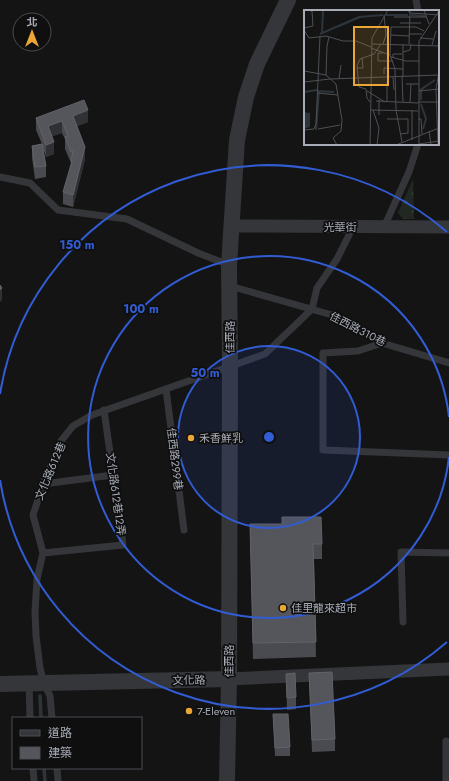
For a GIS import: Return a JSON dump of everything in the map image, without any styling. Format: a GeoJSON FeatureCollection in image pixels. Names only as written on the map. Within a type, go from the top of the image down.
{"type":"FeatureCollection","features":[{"type":"Feature","properties":{"kind":"street","name":"佳西路"},"geometry":{"type":"LineString","coordinates":[[227,781],[229,679],[229,265],[237,140],[246,97],[257,64],[288,0]]}},
{"type":"Feature","properties":{"kind":"street","name":"光華街"},"geometry":{"type":"LineString","coordinates":[[231,226],[384,228],[449,227]]}},
{"type":"Feature","properties":{"kind":"street","name":"文化路"},"geometry":{"type":"LineString","coordinates":[[0,684],[229,679],[449,669]]}},
{"type":"Feature","properties":{"kind":"lane"},"geometry":{"type":"LineString","coordinates":[[416,0],[418,10]]}},
{"type":"Feature","properties":{"kind":"lane"},"geometry":{"type":"LineString","coordinates":[[384,228],[409,172],[418,145]]}},
{"type":"Feature","properties":{"kind":"lane"},"geometry":{"type":"LineString","coordinates":[[0,177],[30,183],[58,210],[127,219],[198,253],[229,265]]}},
{"type":"Feature","properties":{"kind":"lane"},"geometry":{"type":"LineString","coordinates":[[230,366],[265,354],[312,309],[317,288],[337,259],[353,227]]}},
{"type":"Feature","properties":{"kind":"lane","name":"佳西路310巷"},"geometry":{"type":"LineString","coordinates":[[230,286],[332,315],[382,342],[449,363]]}},
{"type":"Feature","properties":{"kind":"lane"},"geometry":{"type":"LineString","coordinates":[[382,342],[358,351],[323,353],[323,450],[449,455]]}},
{"type":"Feature","properties":{"kind":"lane","name":"文化路612巷"},"geometry":{"type":"LineString","coordinates":[[36,683],[40,668],[35,612],[37,580],[43,553],[33,515],[43,484],[61,441],[73,426],[92,415],[230,366]]}},
{"type":"Feature","properties":{"kind":"lane","name":"佳西路299巷"},"geometry":{"type":"LineString","coordinates":[[166,389],[184,530]]}},
{"type":"Feature","properties":{"kind":"lane","name":"文化路612巷12弄"},"geometry":{"type":"LineString","coordinates":[[43,553],[122,545],[104,410]]}},
{"type":"Feature","properties":{"kind":"lane"},"geometry":{"type":"LineString","coordinates":[[43,484],[113,475]]}},
{"type":"Feature","properties":{"kind":"lane"},"geometry":{"type":"LineString","coordinates":[[403,622],[401,552],[449,553]]}},
{"type":"Feature","properties":{"kind":"lane"},"geometry":{"type":"LineString","coordinates":[[30,717],[36,683]]}},
{"type":"Feature","properties":{"kind":"lane"},"geometry":{"type":"LineString","coordinates":[[36,683],[50,696],[52,717]]}},
{"type":"Feature","properties":{"kind":"lane"},"geometry":{"type":"LineString","coordinates":[[446,741],[446,781]]}},
{"type":"Feature","properties":{"kind":"lane"},"geometry":{"type":"LineString","coordinates":[[33,769],[34,781]]}},
{"type":"Feature","properties":{"kind":"lane"},"geometry":{"type":"LineString","coordinates":[[57,769],[58,781]]}},
{"type":"Feature","properties":{"kind":"green space"},"geometry":{"type":"Polygon","coordinates":[[[413,179],[414,219],[403,219],[398,213],[413,179]]]}},
{"type":"Feature","properties":{"kind":"building"},"geometry":{"type":"Polygon","coordinates":[[[84,100],[88,110],[73,116],[85,147],[73,195],[63,192],[72,161],[73,151],[71,152],[65,137],[68,136],[62,121],[48,126],[54,142],[46,145],[36,118],[84,100]]]}},
{"type":"Feature","properties":{"kind":"building"},"geometry":{"type":"Polygon","coordinates":[[[42,144],[46,166],[35,167],[32,146],[42,144]]]}},
{"type":"Feature","properties":{"kind":"building","name":"佳里龍來超市"},"geometry":{"type":"Polygon","coordinates":[[[282,517],[321,517],[322,544],[313,544],[316,642],[253,643],[250,524],[282,524],[282,517]]]}},
{"type":"Feature","properties":{"kind":"building"},"geometry":{"type":"Polygon","coordinates":[[[332,672],[335,739],[312,740],[309,673],[332,672]]]}},
{"type":"Feature","properties":{"kind":"building"},"geometry":{"type":"Polygon","coordinates":[[[295,673],[296,697],[287,698],[286,674],[295,673]]]}},
{"type":"Feature","properties":{"kind":"building"},"geometry":{"type":"Polygon","coordinates":[[[273,714],[288,714],[290,747],[275,748],[273,714]]]}},
{"type":"Feature","properties":{"kind":"waterway"},"geometry":{"type":"LineString","coordinates":[[40,696],[41,717]]}},
{"type":"Feature","properties":{"kind":"waterway"},"geometry":{"type":"LineString","coordinates":[[44,769],[45,781]]}},
{"type":"Feature","properties":{"kind":"place","name":"禾香鮮乳"},"geometry":{"type":"Point","coordinates":[191,438]}},
{"type":"Feature","properties":{"kind":"place","name":"佳里龍來超市"},"geometry":{"type":"Point","coordinates":[283,608]}},
{"type":"Feature","properties":{"kind":"place","name":"7-Eleven"},"geometry":{"type":"Point","coordinates":[189,711]}}]}
